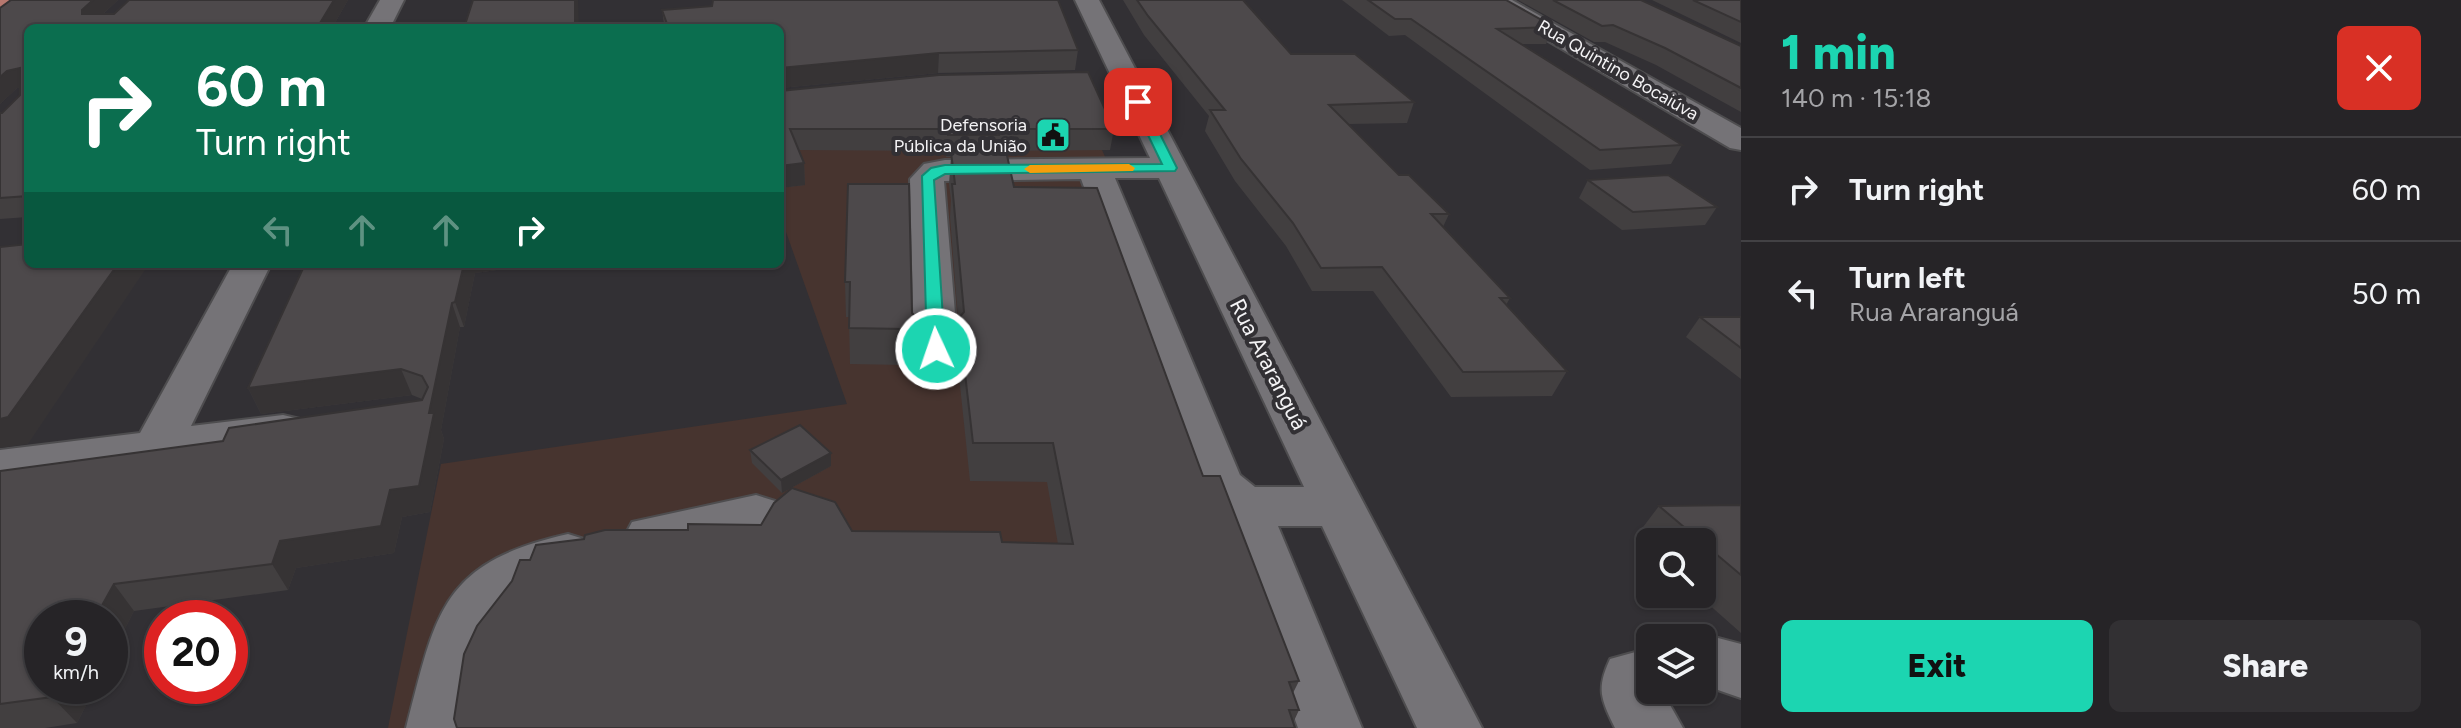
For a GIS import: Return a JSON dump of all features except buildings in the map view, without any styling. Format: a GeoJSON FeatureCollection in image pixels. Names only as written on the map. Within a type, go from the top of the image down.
{"type":"FeatureCollection","features":[{"type":"Feature","properties":{"kind":"main road"},"geometry":{"type":"LineString","coordinates":[[0,4],[52,0]]}},
{"type":"Feature","properties":{"kind":"street"},"geometry":{"type":"LineString","coordinates":[[379,24],[392,0]]}},
{"type":"Feature","properties":{"kind":"street","name":"Rua Araranguá"},"geometry":{"type":"LineString","coordinates":[[1087,0],[1111,80],[1171,168],[1450,728]]}},
{"type":"Feature","properties":{"kind":"street","name":"Rua Quintino Bocaiúva"},"geometry":{"type":"LineString","coordinates":[[1495,0],[1741,141]]}},
{"type":"Feature","properties":{"kind":"street"},"geometry":{"type":"LineString","coordinates":[[936,349],[927,179],[936,171],[1100,182],[1171,168]]}},
{"type":"Feature","properties":{"kind":"street"},"geometry":{"type":"LineString","coordinates":[[1100,182],[1219,486],[1226,495],[1244,506],[1340,507]]}},
{"type":"Feature","properties":{"kind":"street"},"geometry":{"type":"LineString","coordinates":[[156,447],[251,268]]}},
{"type":"Feature","properties":{"kind":"street"},"geometry":{"type":"LineString","coordinates":[[0,468],[322,426]]}},
{"type":"Feature","properties":{"kind":"street"},"geometry":{"type":"LineString","coordinates":[[1244,506],[1330,728]]}},
{"type":"Feature","properties":{"kind":"street"},"geometry":{"type":"LineString","coordinates":[[438,728],[464,625],[492,587],[533,562],[756,515]]}},
{"type":"Feature","properties":{"kind":"street"},"geometry":{"type":"LineString","coordinates":[[1716,664],[1741,671]]}},
{"type":"Feature","properties":{"kind":"street"},"geometry":{"type":"LineString","coordinates":[[1636,677],[1632,678],[1630,689],[1639,713],[1651,728]]}},
{"type":"Feature","properties":{"kind":"shaded area"},"geometry":{"type":"Polygon","coordinates":[[[784,114],[1102,150],[1135,223],[1340,728],[388,728],[441,464],[847,404],[784,226],[784,114]]]}},
{"type":"Feature","properties":{"kind":"slow traffic"},"geometry":{"type":"LineString","coordinates":[[1030,169],[1129,168]]}},
{"type":"Feature","properties":{"kind":"place","name":"Defensoria Pública da União"},"geometry":{"type":"Point","coordinates":[1053,135]}},
{"type":"Feature","properties":{"kind":"route"},"geometry":{"type":"LineString","coordinates":[[936,349],[927,179],[931,174],[945,170],[1171,168],[1138,102]]}}]}
